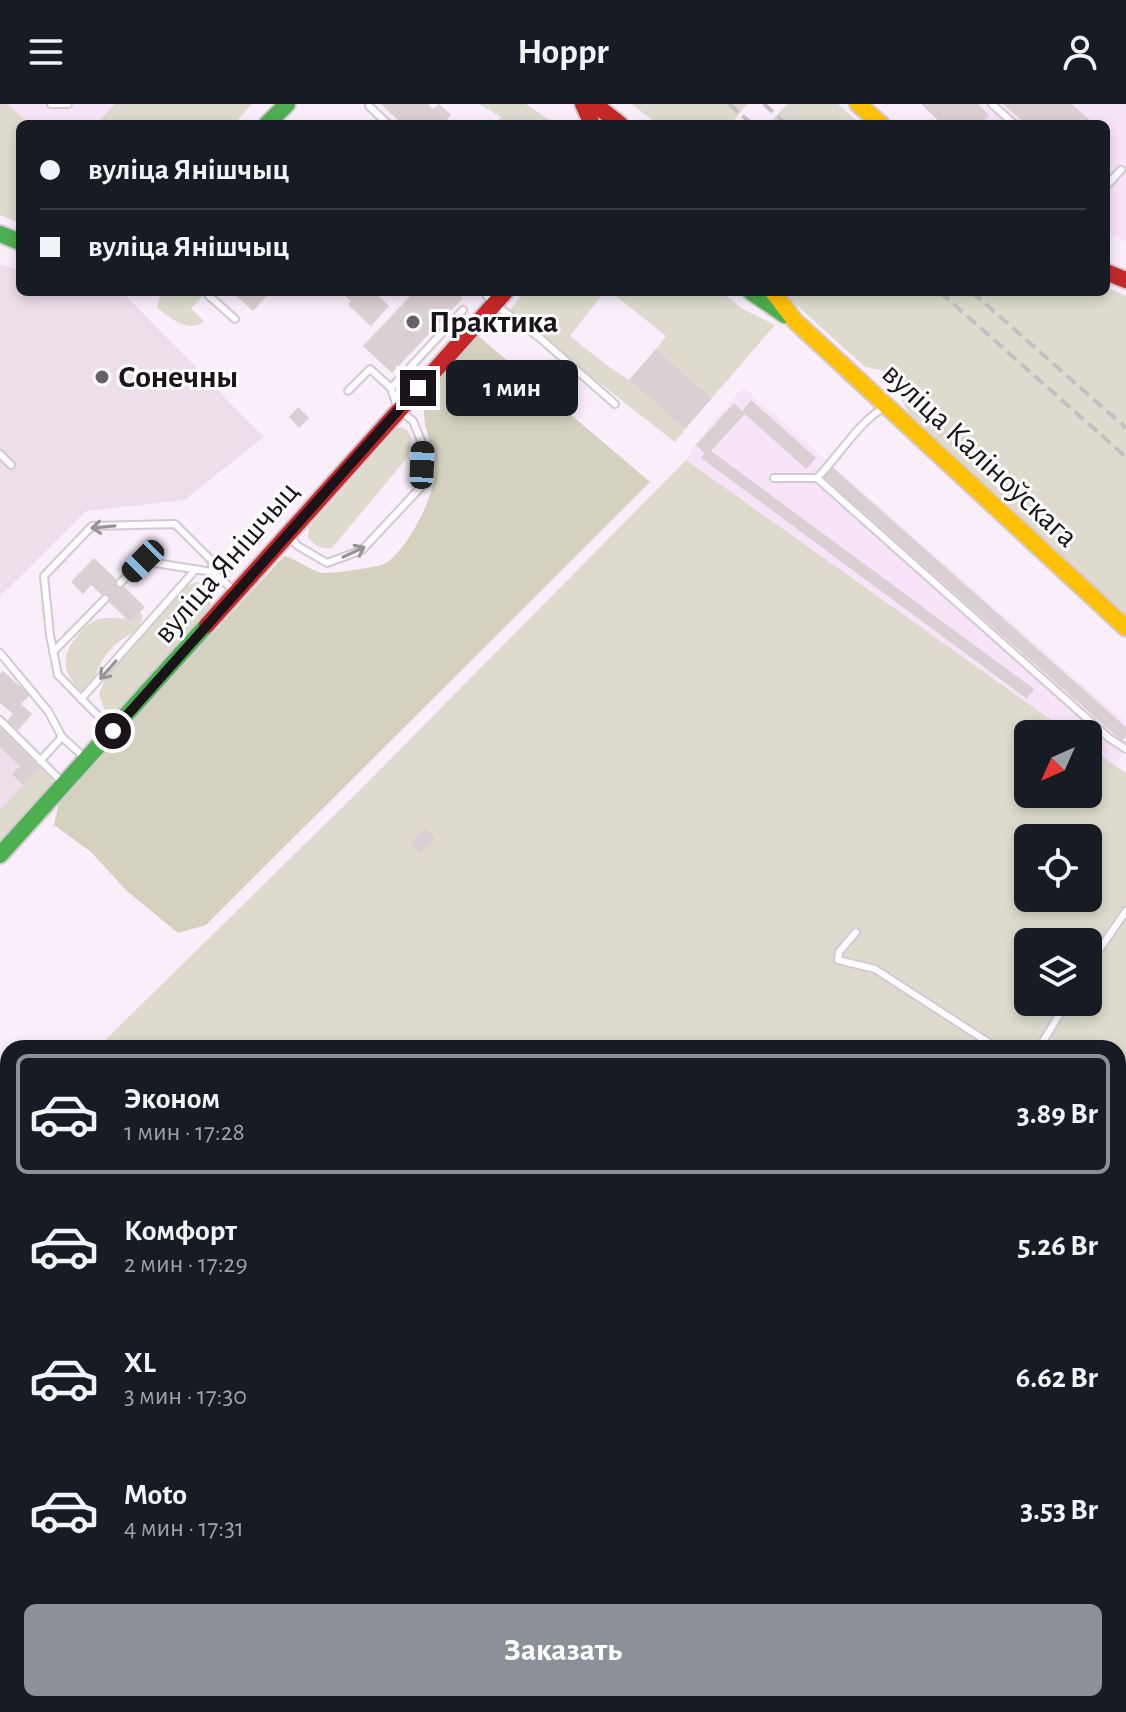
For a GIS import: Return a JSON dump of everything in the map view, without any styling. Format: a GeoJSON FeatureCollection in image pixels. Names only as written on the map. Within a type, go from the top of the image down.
{"type":"FeatureCollection","features":[{"type":"Feature","properties":{"kind":"street"},"geometry":{"type":"LineString","coordinates":[[271,120],[287,104]]}},
{"type":"Feature","properties":{"kind":"street"},"geometry":{"type":"LineString","coordinates":[[594,104],[615,120]]}},
{"type":"Feature","properties":{"kind":"street"},"geometry":{"type":"LineString","coordinates":[[858,104],[876,120]]}},
{"type":"Feature","properties":{"kind":"street","name":"вуліца Янішчыц"},"geometry":{"type":"LineString","coordinates":[[0,855],[237,593],[494,296]]}},
{"type":"Feature","properties":{"kind":"street","name":"вуліца Каліноўскага"},"geometry":{"type":"LineString","coordinates":[[757,296],[796,322],[1126,628]]}},
{"type":"Feature","properties":{"kind":"street","name":"вуліца Каліноўскага"},"geometry":{"type":"LineString","coordinates":[[776,296],[796,322]]}},
{"type":"Feature","properties":{"kind":"lane"},"geometry":{"type":"LineString","coordinates":[[51,104],[68,104]]}},
{"type":"Feature","properties":{"kind":"lane"},"geometry":{"type":"LineString","coordinates":[[992,104],[1010,120]]}},
{"type":"Feature","properties":{"kind":"lane"},"geometry":{"type":"LineString","coordinates":[[369,106],[384,120]]}},
{"type":"Feature","properties":{"kind":"lane"},"geometry":{"type":"LineString","coordinates":[[1110,182],[1121,170]]}},
{"type":"Feature","properties":{"kind":"lane"},"geometry":{"type":"LineString","coordinates":[[209,296],[235,319]]}},
{"type":"Feature","properties":{"kind":"lane","name":"вуліца Янішчыц"},"geometry":{"type":"LineString","coordinates":[[494,296],[615,404]]}},
{"type":"Feature","properties":{"kind":"lane"},"geometry":{"type":"LineString","coordinates":[[391,388],[463,310]]}},
{"type":"Feature","properties":{"kind":"lane"},"geometry":{"type":"LineString","coordinates":[[288,534],[298,546],[327,563],[350,555],[362,550],[421,487],[422,443],[413,421],[398,409],[391,388],[370,369],[348,391]]}},
{"type":"Feature","properties":{"kind":"lane"},"geometry":{"type":"LineString","coordinates":[[817,478],[869,416],[886,406]]}},
{"type":"Feature","properties":{"kind":"lane"},"geometry":{"type":"LineString","coordinates":[[0,454],[11,465]]}},
{"type":"Feature","properties":{"kind":"lane"},"geometry":{"type":"LineString","coordinates":[[774,478],[817,478],[1109,738],[1126,749]]}},
{"type":"Feature","properties":{"kind":"lane"},"geometry":{"type":"LineString","coordinates":[[113,731],[58,675],[44,576],[92,526],[175,524],[212,561],[212,572]]}},
{"type":"Feature","properties":{"kind":"lane"},"geometry":{"type":"LineString","coordinates":[[120,583],[143,561],[212,572],[237,593]]}},
{"type":"Feature","properties":{"kind":"lane"},"geometry":{"type":"LineString","coordinates":[[81,699],[196,569]]}},
{"type":"Feature","properties":{"kind":"lane"},"geometry":{"type":"LineString","coordinates":[[53,652],[105,599]]}},
{"type":"Feature","properties":{"kind":"lane"},"geometry":{"type":"LineString","coordinates":[[0,653],[48,711],[62,737],[87,760]]}},
{"type":"Feature","properties":{"kind":"lane"},"geometry":{"type":"LineString","coordinates":[[0,720],[64,784]]}},
{"type":"Feature","properties":{"kind":"lane"},"geometry":{"type":"LineString","coordinates":[[40,761],[62,737]]}},
{"type":"Feature","properties":{"kind":"lane"},"geometry":{"type":"LineString","coordinates":[[1102,946],[1126,911]]}},
{"type":"Feature","properties":{"kind":"lane"},"geometry":{"type":"LineString","coordinates":[[856,932],[839,952],[838,960],[875,969],[985,1040]]}},
{"type":"Feature","properties":{"kind":"lane"},"geometry":{"type":"LineString","coordinates":[[1044,1040],[1058,1016]]}},
{"type":"Feature","properties":{"kind":"shaded area"},"geometry":{"type":"Polygon","coordinates":[[[0,104],[8,104],[25,120],[16,120],[16,221],[0,215],[0,104]]]}},
{"type":"Feature","properties":{"kind":"shaded area"},"geometry":{"type":"Polygon","coordinates":[[[8,104],[115,104],[100,120],[25,120],[8,104]]]}},
{"type":"Feature","properties":{"kind":"shaded area"},"geometry":{"type":"Polygon","coordinates":[[[115,104],[252,104],[238,120],[100,120],[115,104]]]}},
{"type":"Feature","properties":{"kind":"shaded area"},"geometry":{"type":"Polygon","coordinates":[[[479,104],[526,104],[549,120],[499,120],[501,117],[479,104]]]}},
{"type":"Feature","properties":{"kind":"shaded area"},"geometry":{"type":"Polygon","coordinates":[[[632,104],[747,104],[734,120],[652,120],[632,104]]]}},
{"type":"Feature","properties":{"kind":"shaded area"},"geometry":{"type":"Polygon","coordinates":[[[787,104],[838,104],[856,120],[773,120],[787,104]]]}},
{"type":"Feature","properties":{"kind":"shaded area"},"geometry":{"type":"Polygon","coordinates":[[[921,104],[1126,104],[1126,242],[1110,234],[1110,120],[938,120],[921,104]]]}},
{"type":"Feature","properties":{"kind":"shaded area","name":"Сонечны"},"geometry":{"type":"Polygon","coordinates":[[[0,264],[16,269],[16,296],[126,296],[264,437],[184,500],[86,511],[0,596],[0,264]]]}},
{"type":"Feature","properties":{"kind":"shaded area"},"geometry":{"type":"Polygon","coordinates":[[[1110,289],[1126,296],[1126,616],[913,417],[889,374],[865,367],[786,296],[1110,296],[1110,289]]]}},
{"type":"Feature","properties":{"kind":"shaded area"},"geometry":{"type":"Polygon","coordinates":[[[160,296],[202,296],[191,309],[204,321],[198,325],[186,325],[157,308],[160,296]]]}},
{"type":"Feature","properties":{"kind":"shaded area"},"geometry":{"type":"Polygon","coordinates":[[[522,296],[601,296],[570,336],[629,380],[685,429],[675,442],[508,312],[522,296]]]}},
{"type":"Feature","properties":{"kind":"shaded area"},"geometry":{"type":"Polygon","coordinates":[[[616,296],[727,296],[741,308],[775,325],[712,398],[656,349],[666,336],[616,296]]]}},
{"type":"Feature","properties":{"kind":"shaded area"},"geometry":{"type":"Polygon","coordinates":[[[476,334],[650,482],[206,925],[178,933],[127,891],[91,852],[54,825],[59,802],[284,556],[318,572],[328,573],[384,564],[402,548],[425,507],[434,480],[434,461],[424,420],[425,403],[440,376],[476,334]]]}},
{"type":"Feature","properties":{"kind":"shaded area"},"geometry":{"type":"Polygon","coordinates":[[[743,387],[1126,723],[1126,746],[1115,766],[1102,756],[1102,720],[1051,720],[686,460],[695,444],[743,387]]]}},
{"type":"Feature","properties":{"kind":"shaded area"},"geometry":{"type":"Polygon","coordinates":[[[398,427],[404,428],[410,435],[411,444],[406,459],[332,548],[316,545],[308,538],[309,527],[398,427]]]}},
{"type":"Feature","properties":{"kind":"shaded area"},"geometry":{"type":"Polygon","coordinates":[[[686,460],[1051,720],[1014,720],[1014,808],[1102,808],[1102,756],[1126,773],[1126,1040],[105,1040],[360,790],[686,460]]]}},
{"type":"Feature","properties":{"kind":"shaded area"},"geometry":{"type":"Polygon","coordinates":[[[198,582],[210,595],[207,612],[121,710],[115,713],[104,709],[99,694],[105,678],[188,585],[198,582]]]}},
{"type":"Feature","properties":{"kind":"shaded area"},"geometry":{"type":"Polygon","coordinates":[[[140,612],[143,617],[138,631],[111,649],[93,680],[81,691],[67,671],[66,657],[72,642],[96,620],[125,618],[130,622],[140,612]]]}},
{"type":"Feature","properties":{"kind":"shaded area"},"geometry":{"type":"Polygon","coordinates":[[[0,727],[41,766],[0,810],[0,727]]]}},
{"type":"Feature","properties":{"kind":"shaded area"},"geometry":{"type":"Polygon","coordinates":[[[41,766],[52,777],[52,792],[0,849],[0,810],[41,766]]]}},
{"type":"Feature","properties":{"kind":"building"},"geometry":{"type":"Polygon","coordinates":[[[381,104],[428,104],[433,109],[439,104],[451,115],[447,120],[398,120],[381,104]]]}},
{"type":"Feature","properties":{"kind":"building"},"geometry":{"type":"Polygon","coordinates":[[[921,104],[978,104],[989,115],[985,120],[938,120],[921,104]]]}},
{"type":"Feature","properties":{"kind":"building"},"geometry":{"type":"Polygon","coordinates":[[[1003,104],[1072,104],[1090,120],[1021,120],[1003,104]]]}},
{"type":"Feature","properties":{"kind":"building"},"geometry":{"type":"Polygon","coordinates":[[[236,296],[266,296],[253,311],[236,296]]]}},
{"type":"Feature","properties":{"kind":"building"},"geometry":{"type":"Polygon","coordinates":[[[345,296],[378,296],[389,306],[371,326],[348,305],[351,301],[345,296]]]}},
{"type":"Feature","properties":{"kind":"building","name":"Практика"},"geometry":{"type":"Polygon","coordinates":[[[410,296],[463,298],[392,373],[363,346],[410,296]]]}},
{"type":"Feature","properties":{"kind":"building"},"geometry":{"type":"Polygon","coordinates":[[[656,349],[712,398],[685,429],[629,380],[656,349]]]}},
{"type":"Feature","properties":{"kind":"building"},"geometry":{"type":"Polygon","coordinates":[[[751,400],[816,458],[806,469],[745,414],[711,451],[1034,689],[1027,699],[701,458],[704,453],[696,445],[734,403],[742,411],[751,400]]]}},
{"type":"Feature","properties":{"kind":"building"},"geometry":{"type":"Polygon","coordinates":[[[298,407],[309,418],[299,428],[289,417],[298,407]]]}},
{"type":"Feature","properties":{"kind":"building"},"geometry":{"type":"Polygon","coordinates":[[[832,467],[1126,727],[1126,736],[1122,741],[1102,720],[1098,720],[823,477],[832,467]]]}},
{"type":"Feature","properties":{"kind":"building"},"geometry":{"type":"Polygon","coordinates":[[[94,558],[145,607],[130,622],[91,585],[83,594],[71,582],[94,558]]]}},
{"type":"Feature","properties":{"kind":"building"},"geometry":{"type":"Polygon","coordinates":[[[3,671],[30,695],[21,704],[32,714],[18,730],[7,721],[13,714],[0,703],[0,674],[3,671]]]}},
{"type":"Feature","properties":{"kind":"building"},"geometry":{"type":"Polygon","coordinates":[[[0,727],[41,766],[23,785],[12,774],[20,766],[0,747],[0,727]]]}},
{"type":"Feature","properties":{"kind":"building"},"geometry":{"type":"Polygon","coordinates":[[[425,828],[435,838],[420,853],[410,843],[425,828]]]}},
{"type":"Feature","properties":{"kind":"railway"},"geometry":{"type":"LineString","coordinates":[[729,104],[747,120]]}},
{"type":"Feature","properties":{"kind":"railway"},"geometry":{"type":"LineString","coordinates":[[764,104],[782,120]]}},
{"type":"Feature","properties":{"kind":"railway"},"geometry":{"type":"LineString","coordinates":[[945,296],[1126,457]]}},
{"type":"Feature","properties":{"kind":"railway"},"geometry":{"type":"LineString","coordinates":[[977,296],[1126,428]]}},
{"type":"Feature","properties":{"kind":"traffic: fast"},"geometry":{"type":"LineString","coordinates":[[271,120],[287,104]]}},
{"type":"Feature","properties":{"kind":"traffic: fast"},"geometry":{"type":"LineString","coordinates":[[0,234],[16,240]]}},
{"type":"Feature","properties":{"kind":"traffic: fast"},"geometry":{"type":"LineString","coordinates":[[757,296],[785,315]]}},
{"type":"Feature","properties":{"kind":"traffic: fast"},"geometry":{"type":"LineString","coordinates":[[0,855],[207,625]]}},
{"type":"Feature","properties":{"kind":"traffic: slow"},"geometry":{"type":"LineString","coordinates":[[858,104],[876,120]]}},
{"type":"Feature","properties":{"kind":"traffic: slow"},"geometry":{"type":"LineString","coordinates":[[776,296],[796,322],[1126,628]]}},
{"type":"Feature","properties":{"kind":"traffic: jam"},"geometry":{"type":"LineString","coordinates":[[583,104],[590,120]]}},
{"type":"Feature","properties":{"kind":"traffic: jam"},"geometry":{"type":"LineString","coordinates":[[594,104],[615,120]]}},
{"type":"Feature","properties":{"kind":"traffic: jam"},"geometry":{"type":"LineString","coordinates":[[1110,274],[1126,280]]}},
{"type":"Feature","properties":{"kind":"traffic: jam"},"geometry":{"type":"LineString","coordinates":[[207,625],[501,296]]}},
{"type":"Feature","properties":{"kind":"place","name":"Практика"},"geometry":{"type":"Point","coordinates":[413,322]}},
{"type":"Feature","properties":{"kind":"place","name":"Сонечны"},"geometry":{"type":"Point","coordinates":[102,377]}},
{"type":"Feature","properties":{"kind":"route"},"geometry":{"type":"LineString","coordinates":[[113,731],[418,388]]}}]}
